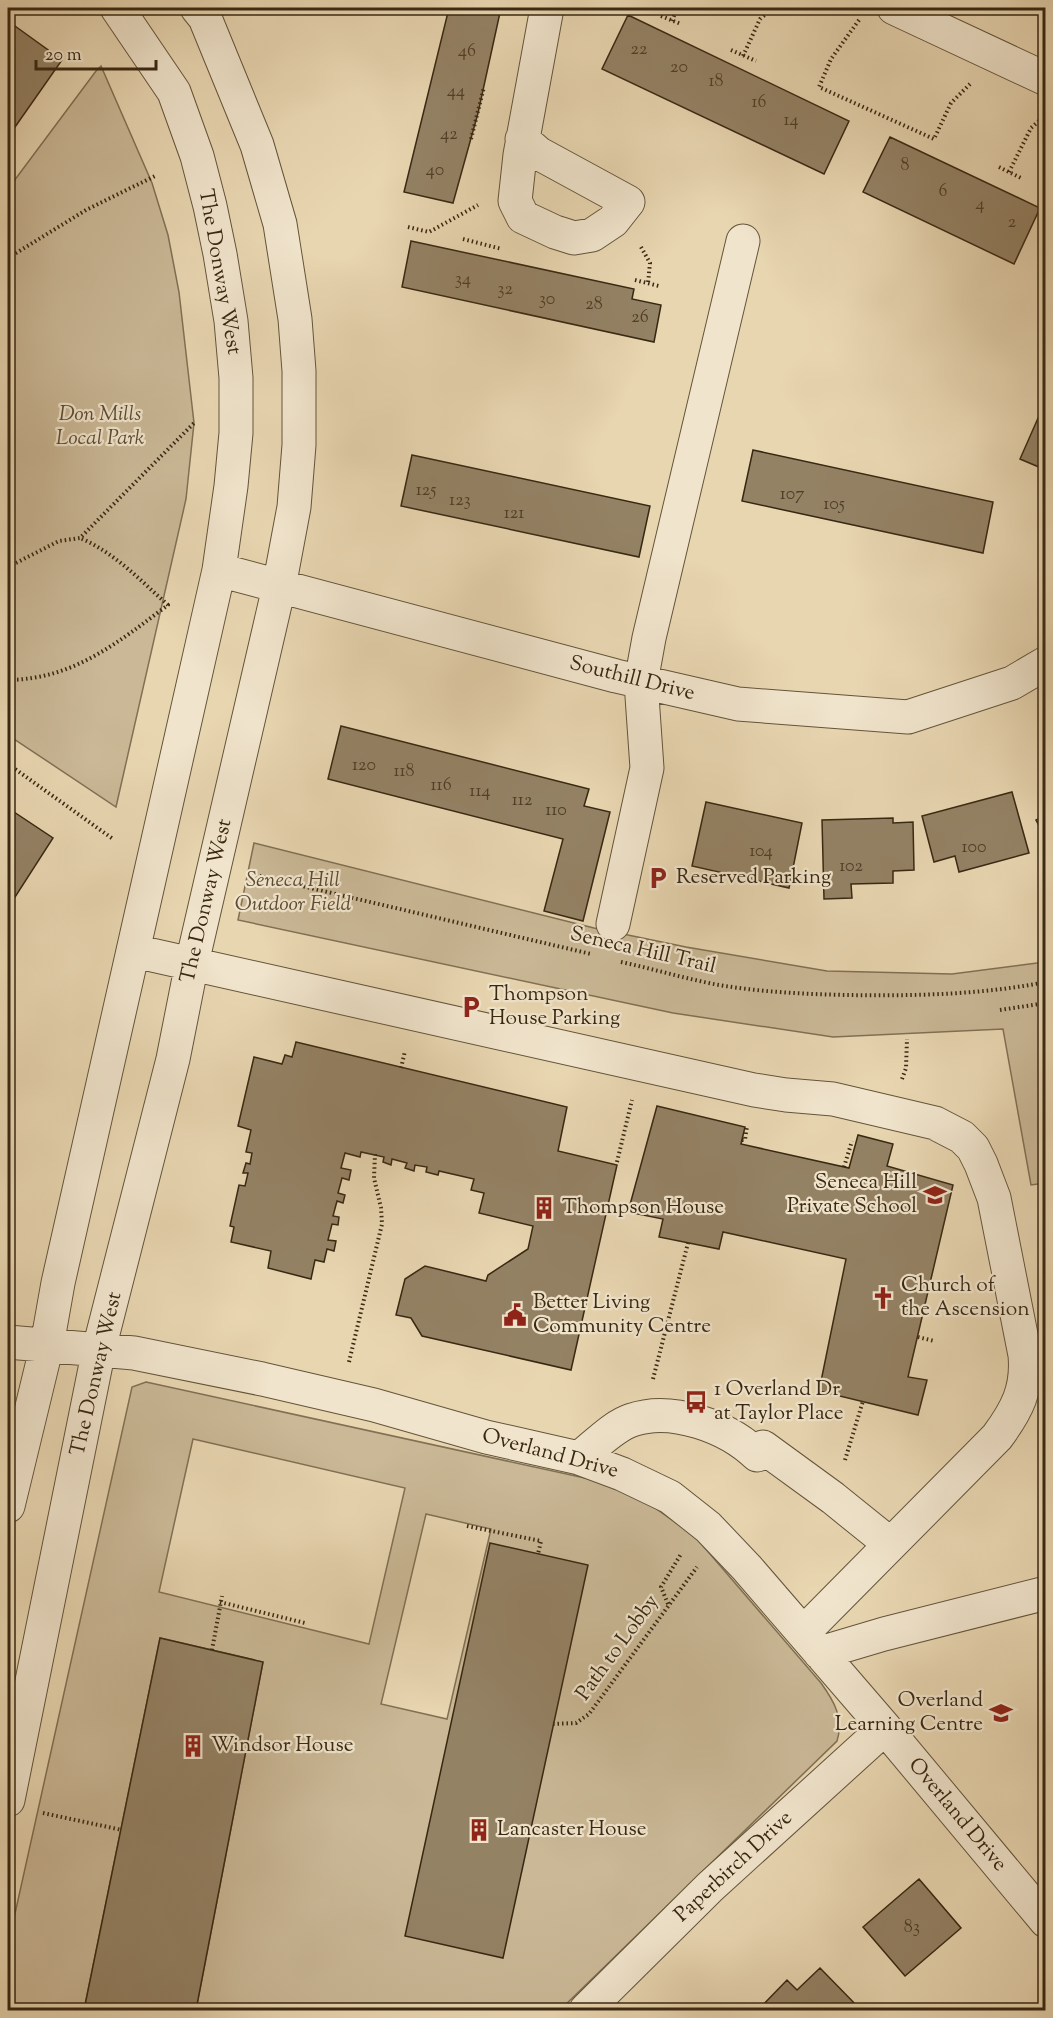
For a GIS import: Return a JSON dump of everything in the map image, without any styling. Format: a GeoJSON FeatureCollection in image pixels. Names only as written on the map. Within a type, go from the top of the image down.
{"type":"FeatureCollection","features":[{"type":"Feature","properties":{"kind":"street","name":"The Donway West"},"geometry":{"type":"LineString","coordinates":[[8,1506],[47,1345],[58,1282],[219,570],[236,433],[236,389],[231,321],[220,254],[197,156],[174,92],[117,8]]}},
{"type":"Feature","properties":{"kind":"street","name":"The Donway West"},"geometry":{"type":"LineString","coordinates":[[20,1805],[99,1348],[173,1059],[192,963],[279,587],[294,507],[299,445],[299,371],[289,273],[280,224],[257,145],[204,18],[197,8]]}},
{"type":"Feature","properties":{"kind":"street"},"geometry":{"type":"LineString","coordinates":[[522,139],[538,153],[627,202],[613,222],[592,235],[574,238],[523,217],[515,201],[522,139],[547,8]]}},
{"type":"Feature","properties":{"kind":"street"},"geometry":{"type":"LineString","coordinates":[[894,8],[1046,79]]}},
{"type":"Feature","properties":{"kind":"street"},"geometry":{"type":"LineString","coordinates":[[613,924],[647,768],[641,682],[649,638],[743,241]]}},
{"type":"Feature","properties":{"kind":"street","name":"Southill Drive"},"geometry":{"type":"LineString","coordinates":[[219,570],[641,682],[738,704],[908,717],[1012,683],[1046,663]]}},
{"type":"Feature","properties":{"kind":"street"},"geometry":{"type":"LineString","coordinates":[[134,951],[765,1092],[833,1098],[935,1123],[962,1137],[973,1148],[994,1198],[1023,1344],[1025,1384],[1018,1405],[997,1437],[890,1544],[812,1643]]}},
{"type":"Feature","properties":{"kind":"street","name":"Overland Drive"},"geometry":{"type":"LineString","coordinates":[[8,1342],[99,1348],[238,1374],[341,1398],[486,1437],[579,1458],[659,1491],[680,1503],[719,1538],[885,1728],[1046,1921]]}},
{"type":"Feature","properties":{"kind":"street"},"geometry":{"type":"LineString","coordinates":[[579,1458],[622,1424],[643,1418],[670,1416],[696,1420],[727,1433],[757,1455],[763,1447],[833,1498],[890,1544]]}},
{"type":"Feature","properties":{"kind":"street"},"geometry":{"type":"LineString","coordinates":[[812,1643],[896,1631],[1046,1593]]}},
{"type":"Feature","properties":{"kind":"street","name":"Paperbirch Drive"},"geometry":{"type":"LineString","coordinates":[[586,2010],[710,1887],[885,1728]]}},
{"type":"Feature","properties":{"kind":"path"},"geometry":{"type":"LineString","coordinates":[[672,21],[677,8]]}},
{"type":"Feature","properties":{"kind":"path"},"geometry":{"type":"LineString","coordinates":[[743,56],[760,19],[773,8]]}},
{"type":"Feature","properties":{"kind":"path"},"geometry":{"type":"LineString","coordinates":[[661,16],[681,24]]}},
{"type":"Feature","properties":{"kind":"path"},"geometry":{"type":"LineString","coordinates":[[862,16],[831,59],[819,87],[934,139],[951,103],[973,80],[990,53]]}},
{"type":"Feature","properties":{"kind":"path"},"geometry":{"type":"LineString","coordinates":[[732,50],[756,61]]}},
{"type":"Feature","properties":{"kind":"path"},"geometry":{"type":"LineString","coordinates":[[471,139],[484,87]]}},
{"type":"Feature","properties":{"kind":"path"},"geometry":{"type":"LineString","coordinates":[[1009,172],[1031,128],[1046,114]]}},
{"type":"Feature","properties":{"kind":"path"},"geometry":{"type":"LineString","coordinates":[[999,167],[1021,178]]}},
{"type":"Feature","properties":{"kind":"path"},"geometry":{"type":"LineString","coordinates":[[8,258],[86,210],[157,175]]}},
{"type":"Feature","properties":{"kind":"path"},"geometry":{"type":"LineString","coordinates":[[408,227],[429,232],[518,183]]}},
{"type":"Feature","properties":{"kind":"path"},"geometry":{"type":"LineString","coordinates":[[463,239],[510,251]]}},
{"type":"Feature","properties":{"kind":"path"},"geometry":{"type":"LineString","coordinates":[[635,280],[659,286]]}},
{"type":"Feature","properties":{"kind":"path"},"geometry":{"type":"LineString","coordinates":[[80,538],[195,422]]}},
{"type":"Feature","properties":{"kind":"path"},"geometry":{"type":"LineString","coordinates":[[8,567],[59,541],[80,538],[120,561],[168,605],[125,637],[82,664],[51,675],[8,680]]}},
{"type":"Feature","properties":{"kind":"path"},"geometry":{"type":"LineString","coordinates":[[8,764],[113,839]]}},
{"type":"Feature","properties":{"kind":"path","name":"Seneca Hill Trail"},"geometry":{"type":"LineString","coordinates":[[242,872],[591,954]]}},
{"type":"Feature","properties":{"kind":"path","name":"Seneca Hill Trail"},"geometry":{"type":"LineString","coordinates":[[614,960],[698,981],[772,992],[905,996],[986,991],[1046,982]]}},
{"type":"Feature","properties":{"kind":"path"},"geometry":{"type":"LineString","coordinates":[[1000,1010],[1046,1003]]}},
{"type":"Feature","properties":{"kind":"path"},"geometry":{"type":"LineString","coordinates":[[401,1068],[406,1048]]}},
{"type":"Feature","properties":{"kind":"path"},"geometry":{"type":"LineString","coordinates":[[617,1162],[641,1064]]}},
{"type":"Feature","properties":{"kind":"path"},"geometry":{"type":"LineString","coordinates":[[742,1140],[745,1140],[748,1123]]}},
{"type":"Feature","properties":{"kind":"path"},"geometry":{"type":"LineString","coordinates":[[341,1398],[382,1221],[374,1178],[375,1155]]}},
{"type":"Feature","properties":{"kind":"path"},"geometry":{"type":"LineString","coordinates":[[643,1418],[688,1243]]}},
{"type":"Feature","properties":{"kind":"path"},"geometry":{"type":"LineString","coordinates":[[918,1337],[934,1341]]}},
{"type":"Feature","properties":{"kind":"path"},"geometry":{"type":"LineString","coordinates":[[833,1498],[863,1401]]}},
{"type":"Feature","properties":{"kind":"path"},"geometry":{"type":"LineString","coordinates":[[467,1526],[541,1541],[538,1554]]}},
{"type":"Feature","properties":{"kind":"path"},"geometry":{"type":"LineString","coordinates":[[668,1604],[661,1587],[681,1554]]}},
{"type":"Feature","properties":{"kind":"path","name":"Path to Lobby"},"geometry":{"type":"LineString","coordinates":[[553,1724],[576,1723],[589,1714],[696,1569]]}},
{"type":"Feature","properties":{"kind":"path"},"geometry":{"type":"LineString","coordinates":[[212,1650],[222,1596]]}},
{"type":"Feature","properties":{"kind":"path"},"geometry":{"type":"LineString","coordinates":[[220,1602],[304,1623]]}},
{"type":"Feature","properties":{"kind":"path"},"geometry":{"type":"LineString","coordinates":[[20,1805],[122,1830]]}},
{"type":"Feature","properties":{"kind":"green space","name":"Don Mills Local Park"},"geometry":{"type":"Polygon","coordinates":[[[101,66],[152,183],[168,235],[179,292],[194,423],[186,499],[116,807],[8,735],[8,189],[101,66]]]}},
{"type":"Feature","properties":{"kind":"green space","name":"Seneca Hill Outdoor Field"},"geometry":{"type":"Polygon","coordinates":[[[254,843],[594,928],[686,947],[827,971],[952,974],[1045,960],[1045,1183],[1031,1185],[1003,1029],[833,1037],[673,1013],[238,920],[254,843]]]}},
{"type":"Feature","properties":{"kind":"green space"},"geometry":{"type":"Polygon","coordinates":[[[146,1382],[594,1480],[645,1501],[698,1540],[821,1683],[837,1710],[839,1733],[837,1741],[560,2010],[196,2010],[263,1662],[160,1638],[84,2010],[8,2010],[8,1945],[132,1387],[146,1382]],[[193,1439],[159,1592],[369,1644],[405,1488],[193,1439]],[[426,1514],[381,1704],[447,1719],[491,1529],[426,1514]]]}},
{"type":"Feature","properties":{"kind":"building"},"geometry":{"type":"Polygon","coordinates":[[[449,8],[501,8],[478,113],[453,203],[404,192],[449,8]]]}},
{"type":"Feature","properties":{"kind":"building"},"geometry":{"type":"Polygon","coordinates":[[[628,15],[849,121],[824,174],[602,69],[628,15]]]}},
{"type":"Feature","properties":{"kind":"building"},"geometry":{"type":"Polygon","coordinates":[[[8,21],[62,60],[8,137],[8,21]]]}},
{"type":"Feature","properties":{"kind":"building"},"geometry":{"type":"Polygon","coordinates":[[[890,137],[1040,208],[1014,264],[863,192],[890,137]]]}},
{"type":"Feature","properties":{"kind":"building"},"geometry":{"type":"Polygon","coordinates":[[[411,241],[634,289],[632,299],[661,305],[654,342],[402,287],[411,241]]]}},
{"type":"Feature","properties":{"kind":"building"},"geometry":{"type":"Polygon","coordinates":[[[1046,400],[1046,470],[1020,459],[1046,400]]]}},
{"type":"Feature","properties":{"kind":"building"},"geometry":{"type":"Polygon","coordinates":[[[753,450],[993,502],[983,553],[742,501],[753,450]]]}},
{"type":"Feature","properties":{"kind":"building"},"geometry":{"type":"Polygon","coordinates":[[[412,455],[650,506],[639,557],[401,506],[412,455]]]}},
{"type":"Feature","properties":{"kind":"building"},"geometry":{"type":"Polygon","coordinates":[[[341,726],[589,789],[584,806],[610,812],[583,921],[544,911],[563,839],[328,779],[341,726]]]}},
{"type":"Feature","properties":{"kind":"building"},"geometry":{"type":"Polygon","coordinates":[[[1012,792],[1029,853],[959,872],[955,856],[934,862],[922,816],[1012,792]]]}},
{"type":"Feature","properties":{"kind":"building"},"geometry":{"type":"Polygon","coordinates":[[[706,802],[802,823],[789,888],[692,866],[706,802]]]}},
{"type":"Feature","properties":{"kind":"building"},"geometry":{"type":"Polygon","coordinates":[[[8,808],[53,838],[8,908],[8,808]]]}},
{"type":"Feature","properties":{"kind":"building"},"geometry":{"type":"Polygon","coordinates":[[[1046,815],[1046,839],[1036,820],[1046,815]]]}},
{"type":"Feature","properties":{"kind":"building"},"geometry":{"type":"Polygon","coordinates":[[[893,818],[893,823],[913,822],[914,870],[893,871],[893,883],[851,884],[852,898],[824,899],[822,820],[893,818]]]}},
{"type":"Feature","properties":{"kind":"building","name":"Thompson House"},"geometry":{"type":"Polygon","coordinates":[[[296,1042],[567,1107],[558,1151],[617,1165],[571,1370],[422,1336],[411,1318],[396,1315],[405,1279],[425,1266],[486,1281],[488,1275],[528,1249],[533,1226],[479,1213],[484,1193],[471,1190],[474,1179],[439,1171],[438,1175],[426,1172],[427,1167],[415,1165],[414,1171],[405,1168],[407,1163],[392,1159],[391,1165],[383,1162],[384,1157],[361,1152],[360,1157],[345,1153],[341,1168],[351,1170],[349,1180],[342,1178],[338,1193],[345,1195],[343,1203],[337,1201],[333,1216],[339,1217],[338,1225],[332,1224],[328,1240],[336,1241],[334,1251],[327,1249],[324,1262],[315,1260],[311,1279],[268,1268],[271,1251],[231,1242],[234,1227],[230,1226],[239,1185],[245,1186],[248,1173],[243,1173],[246,1163],[250,1164],[252,1153],[246,1152],[251,1130],[238,1126],[254,1057],[282,1064],[285,1055],[292,1057],[296,1042]]]}},
{"type":"Feature","properties":{"kind":"building","name":"Church of the Ascension"},"geometry":{"type":"Polygon","coordinates":[[[657,1106],[745,1127],[741,1144],[849,1168],[858,1135],[893,1144],[887,1166],[953,1185],[908,1377],[927,1380],[918,1415],[819,1391],[846,1259],[723,1232],[719,1249],[659,1237],[663,1219],[628,1212],[657,1106]]]}},
{"type":"Feature","properties":{"kind":"building","name":"Lancaster House"},"geometry":{"type":"Polygon","coordinates":[[[490,1543],[588,1565],[503,1958],[405,1936],[490,1543]]]}},
{"type":"Feature","properties":{"kind":"building","name":"Windsor House"},"geometry":{"type":"Polygon","coordinates":[[[160,1638],[263,1662],[196,2010],[84,2010],[160,1638]]]}},
{"type":"Feature","properties":{"kind":"building"},"geometry":{"type":"Polygon","coordinates":[[[919,1879],[961,1928],[905,1976],[863,1927],[919,1879]]]}},
{"type":"Feature","properties":{"kind":"building"},"geometry":{"type":"Polygon","coordinates":[[[820,1968],[861,2010],[758,2010],[787,1980],[797,1990],[820,1968]]]}},
{"type":"Feature","properties":{"kind":"place","name":"Reserved Parking"},"geometry":{"type":"Point","coordinates":[658,878]}},
{"type":"Feature","properties":{"kind":"place","name":"Thompson House Parking"},"geometry":{"type":"Point","coordinates":[471,1007]}},
{"type":"Feature","properties":{"kind":"place","name":"Seneca Hill Private School"},"geometry":{"type":"Point","coordinates":[935,1195]}},
{"type":"Feature","properties":{"kind":"place","name":"Thompson House"},"geometry":{"type":"Point","coordinates":[544,1208]}},
{"type":"Feature","properties":{"kind":"place","name":"Church of the Ascension"},"geometry":{"type":"Point","coordinates":[883,1298]}},
{"type":"Feature","properties":{"kind":"place","name":"Better Living Community Centre"},"geometry":{"type":"Point","coordinates":[515,1315]}},
{"type":"Feature","properties":{"kind":"place","name":"1 Overland Dr at Taylor Place"},"geometry":{"type":"Point","coordinates":[696,1402]}},
{"type":"Feature","properties":{"kind":"place","name":"Overland Learning Centre"},"geometry":{"type":"Point","coordinates":[1001,1713]}},
{"type":"Feature","properties":{"kind":"place","name":"Windsor House"},"geometry":{"type":"Point","coordinates":[193,1746]}},
{"type":"Feature","properties":{"kind":"place","name":"Lancaster House"},"geometry":{"type":"Point","coordinates":[479,1830]}}]}
